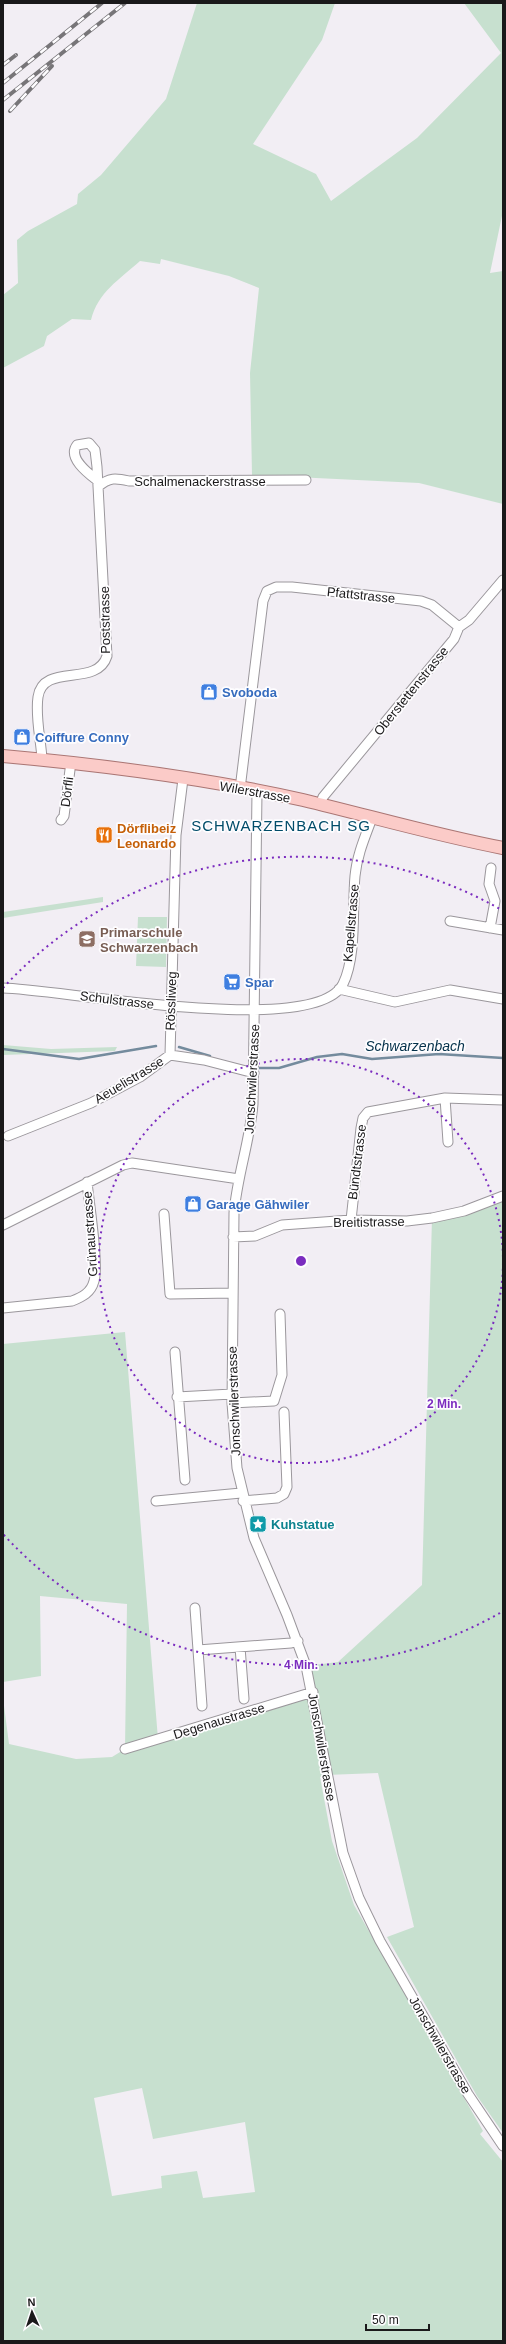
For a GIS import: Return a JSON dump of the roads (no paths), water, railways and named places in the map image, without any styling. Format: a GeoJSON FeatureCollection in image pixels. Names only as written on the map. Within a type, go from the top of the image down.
{"type":"FeatureCollection","features":[{"type":"Feature","properties":{"kind":"main road","name":"Wilerstrasse"},"geometry":{"type":"LineString","coordinates":[[3,756],[71,762],[257,792],[320,805],[461,840],[503,848]]}},
{"type":"Feature","properties":{"kind":"street","name":"Schalmenackerstrasse"},"geometry":{"type":"LineString","coordinates":[[98,484],[114,478],[137,481],[306,480]]}},
{"type":"Feature","properties":{"kind":"street","name":"Poststrasse"},"geometry":{"type":"LineString","coordinates":[[42,759],[38,706],[42,686],[54,679],[98,669],[107,656],[98,484]]}},
{"type":"Feature","properties":{"kind":"street","name":"Oberstettenstrasse"},"geometry":{"type":"LineString","coordinates":[[320,805],[322,798],[454,639],[459,627],[470,620],[503,580]]}},
{"type":"Feature","properties":{"kind":"street","name":"Pfattstrasse"},"geometry":{"type":"LineString","coordinates":[[240,789],[262,601],[267,591],[276,587],[415,600],[432,605],[459,627]]}},
{"type":"Feature","properties":{"kind":"street","name":"Dörfli"},"geometry":{"type":"LineString","coordinates":[[61,820],[64,816],[71,762]]}},
{"type":"Feature","properties":{"kind":"street","name":"Rössliweg"},"geometry":{"type":"LineString","coordinates":[[170,1056],[170,1007],[176,829],[183,779]]}},
{"type":"Feature","properties":{"kind":"street","name":"Jonschwilerstrasse"},"geometry":{"type":"LineString","coordinates":[[257,792],[254,1073],[249,1136],[235,1195],[233,1237],[232,1398],[234,1444],[242,1497],[256,1545],[298,1641],[313,1692],[337,1833],[348,1870],[359,1898],[380,1940],[468,2094],[503,2146]]}},
{"type":"Feature","properties":{"kind":"street","name":"Kapellstrasse"},"geometry":{"type":"LineString","coordinates":[[339,989],[348,964],[357,861],[372,818]]}},
{"type":"Feature","properties":{"kind":"street"},"geometry":{"type":"LineString","coordinates":[[490,928],[495,901],[489,884],[491,868]]}},
{"type":"Feature","properties":{"kind":"street"},"geometry":{"type":"LineString","coordinates":[[450,921],[503,930]]}},
{"type":"Feature","properties":{"kind":"street","name":"Schulstrasse"},"geometry":{"type":"LineString","coordinates":[[3,988],[34,989],[170,1007],[255,1010]]}},
{"type":"Feature","properties":{"kind":"street"},"geometry":{"type":"LineString","coordinates":[[255,1010],[308,1004],[339,989],[395,1002],[450,990],[503,999]]}},
{"type":"Feature","properties":{"kind":"street","name":"Aeuelistrasse"},"geometry":{"type":"LineString","coordinates":[[8,1136],[91,1102],[140,1077],[170,1056],[204,1060],[254,1073]]}},
{"type":"Feature","properties":{"kind":"street"},"geometry":{"type":"LineString","coordinates":[[444,1098],[448,1142]]}},
{"type":"Feature","properties":{"kind":"street","name":"Bündtstrasse"},"geometry":{"type":"LineString","coordinates":[[351,1220],[361,1128],[366,1114],[380,1108],[444,1098],[503,1100]]}},
{"type":"Feature","properties":{"kind":"street","name":"Grünaustrasse"},"geometry":{"type":"LineString","coordinates":[[3,1225],[87,1182],[123,1165],[132,1163],[239,1179]]}},
{"type":"Feature","properties":{"kind":"street","name":"Grünaustrasse"},"geometry":{"type":"LineString","coordinates":[[3,1308],[72,1301],[82,1297],[91,1289],[95,1272],[87,1182]]}},
{"type":"Feature","properties":{"kind":"street","name":"Breitistrasse"},"geometry":{"type":"LineString","coordinates":[[233,1237],[255,1236],[282,1225],[351,1220],[407,1221],[432,1218],[464,1211],[503,1196]]}},
{"type":"Feature","properties":{"kind":"street"},"geometry":{"type":"LineString","coordinates":[[164,1214],[170,1294],[233,1293]]}},
{"type":"Feature","properties":{"kind":"street"},"geometry":{"type":"LineString","coordinates":[[177,1397],[232,1398],[274,1402],[282,1375],[280,1314]]}},
{"type":"Feature","properties":{"kind":"street"},"geometry":{"type":"LineString","coordinates":[[174,1352],[185,1480]]}},
{"type":"Feature","properties":{"kind":"street"},"geometry":{"type":"LineString","coordinates":[[156,1501],[242,1497],[277,1498],[284,1494],[287,1487],[284,1412]]}},
{"type":"Feature","properties":{"kind":"street"},"geometry":{"type":"LineString","coordinates":[[195,1608],[202,1706]]}},
{"type":"Feature","properties":{"kind":"street"},"geometry":{"type":"LineString","coordinates":[[198,1650],[298,1641]]}},
{"type":"Feature","properties":{"kind":"street"},"geometry":{"type":"LineString","coordinates":[[240,1647],[244,1699]]}},
{"type":"Feature","properties":{"kind":"street","name":"Degenaustrasse"},"geometry":{"type":"LineString","coordinates":[[125,1749],[313,1692]]}},
{"type":"Feature","properties":{"kind":"waterway","name":"Schwarzenbach"},"geometry":{"type":"LineString","coordinates":[[3,1049],[79,1059],[156,1046]]}},
{"type":"Feature","properties":{"kind":"waterway","name":"Schwarzenbach"},"geometry":{"type":"LineString","coordinates":[[179,1047],[210,1056]]}},
{"type":"Feature","properties":{"kind":"waterway","name":"Schwarzenbach"},"geometry":{"type":"LineString","coordinates":[[258,1068],[279,1068],[317,1057],[342,1054],[372,1059],[439,1054],[503,1058]]}},
{"type":"Feature","properties":{"kind":"railway"},"geometry":{"type":"LineString","coordinates":[[3,83],[102,3]]}},
{"type":"Feature","properties":{"kind":"railway"},"geometry":{"type":"LineString","coordinates":[[3,100],[125,3]]}},
{"type":"Feature","properties":{"kind":"railway"},"geometry":{"type":"LineString","coordinates":[[3,65],[16,55]]}},
{"type":"Feature","properties":{"kind":"railway"},"geometry":{"type":"LineString","coordinates":[[10,111],[52,66]]}},
{"type":"Feature","properties":{"kind":"place","name":"Svoboda"},"geometry":{"type":"Point","coordinates":[209,692]}},
{"type":"Feature","properties":{"kind":"place","name":"Coiffure Conny"},"geometry":{"type":"Point","coordinates":[22,737]}},
{"type":"Feature","properties":{"kind":"place","name":"Dörflibeiz Leonardo"},"geometry":{"type":"Point","coordinates":[104,835]}},
{"type":"Feature","properties":{"kind":"place","name":"Primarschule Schwarzenbach"},"geometry":{"type":"Point","coordinates":[87,939]}},
{"type":"Feature","properties":{"kind":"place","name":"Spar"},"geometry":{"type":"Point","coordinates":[232,982]}},
{"type":"Feature","properties":{"kind":"place","name":"Garage Gähwiler"},"geometry":{"type":"Point","coordinates":[193,1204]}},
{"type":"Feature","properties":{"kind":"place","name":"Kuhstatue"},"geometry":{"type":"Point","coordinates":[258,1524]}},
{"type":"Feature","properties":{"kind":"district","name":"SCHWARZENBACH SG"},"geometry":{"type":"Point","coordinates":[281,825]}}]}
